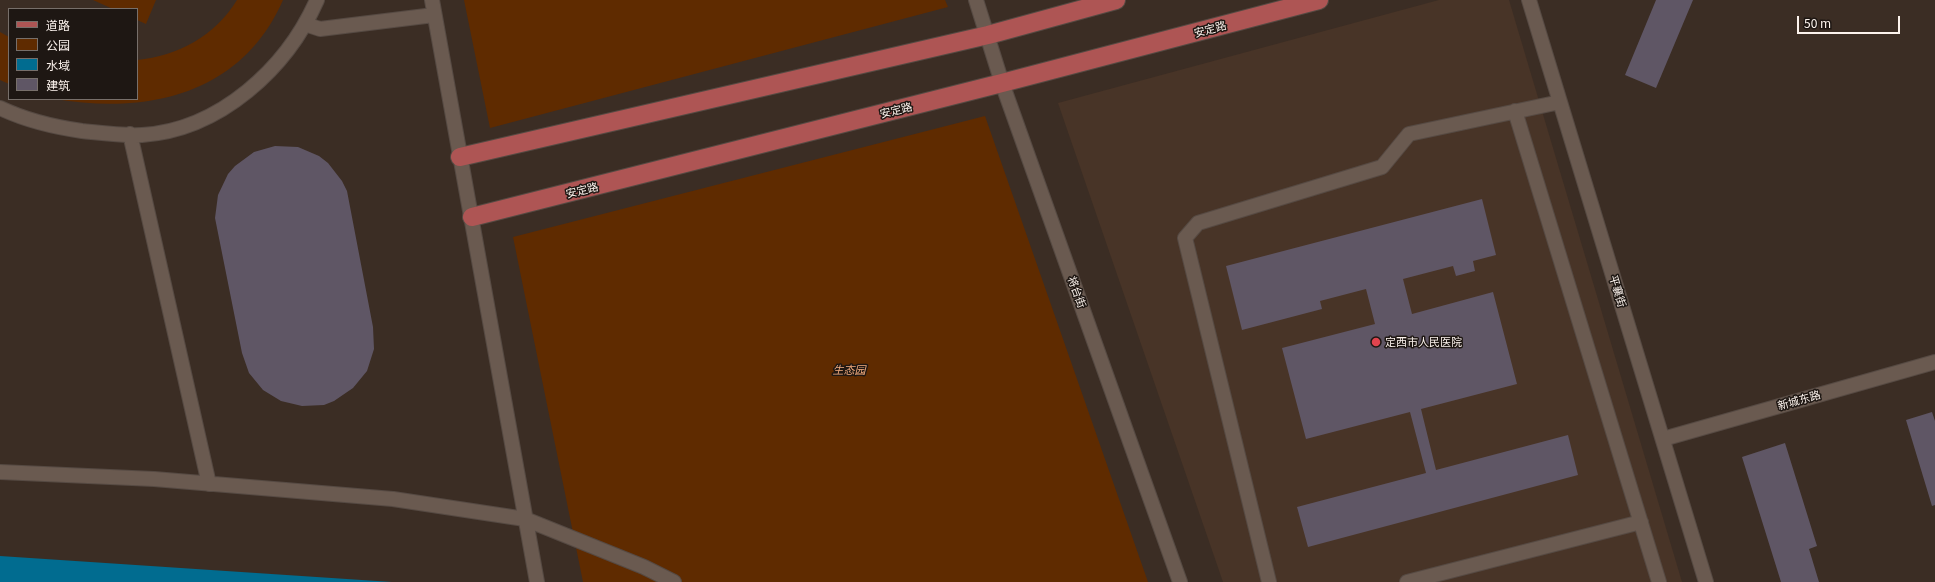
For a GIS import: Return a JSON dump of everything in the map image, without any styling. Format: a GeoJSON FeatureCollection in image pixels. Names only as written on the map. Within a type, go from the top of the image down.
{"type":"FeatureCollection","features":[{"type":"Feature","properties":{"kind":"main road"},"geometry":{"type":"LineString","coordinates":[[460,157],[988,35],[1116,0]]}},
{"type":"Feature","properties":{"kind":"main road","name":"安定路"},"geometry":{"type":"LineString","coordinates":[[472,217],[1002,83],[1319,0]]}},
{"type":"Feature","properties":{"kind":"street"},"geometry":{"type":"LineString","coordinates":[[0,108],[27,118],[72,130],[143,135],[183,126],[215,112],[238,98],[264,76],[282,57],[304,24],[317,0]]}},
{"type":"Feature","properties":{"kind":"street"},"geometry":{"type":"LineString","coordinates":[[432,0],[537,582]]}},
{"type":"Feature","properties":{"kind":"street","name":"将台街"},"geometry":{"type":"LineString","coordinates":[[976,0],[1002,83],[1180,582]]}},
{"type":"Feature","properties":{"kind":"street","name":"平襄街"},"geometry":{"type":"LineString","coordinates":[[1529,0],[1706,582]]}},
{"type":"Feature","properties":{"kind":"street"},"geometry":{"type":"LineString","coordinates":[[304,24],[320,29],[434,14]]}},
{"type":"Feature","properties":{"kind":"street"},"geometry":{"type":"LineString","coordinates":[[1269,582],[1185,238],[1198,223],[1382,167],[1409,134],[1560,102]]}},
{"type":"Feature","properties":{"kind":"street"},"geometry":{"type":"LineString","coordinates":[[1515,111],[1659,582]]}},
{"type":"Feature","properties":{"kind":"street"},"geometry":{"type":"LineString","coordinates":[[130,134],[209,484]]}},
{"type":"Feature","properties":{"kind":"street","name":"新城东路"},"geometry":{"type":"LineString","coordinates":[[1663,439],[1935,362]]}},
{"type":"Feature","properties":{"kind":"street"},"geometry":{"type":"LineString","coordinates":[[0,472],[209,484],[393,499],[525,519],[644,567],[674,582]]}},
{"type":"Feature","properties":{"kind":"street"},"geometry":{"type":"LineString","coordinates":[[1407,582],[1641,522]]}},
{"type":"Feature","properties":{"kind":"shaded area","name":"定西市人民医院"},"geometry":{"type":"Polygon","coordinates":[[[1439,0],[1509,0],[1682,582],[1223,582],[1058,103],[1439,0]]]}},
{"type":"Feature","properties":{"kind":"green space"},"geometry":{"type":"Polygon","coordinates":[[[93,0],[156,0],[146,24],[138,20],[138,8],[111,8],[93,0]]]}},
{"type":"Feature","properties":{"kind":"green space"},"geometry":{"type":"Polygon","coordinates":[[[237,0],[283,0],[265,32],[243,57],[217,77],[188,91],[157,99],[124,104],[90,103],[64,100],[138,100],[138,60],[152,58],[181,49],[207,34],[228,13],[237,0]]]}},
{"type":"Feature","properties":{"kind":"green space"},"geometry":{"type":"Polygon","coordinates":[[[464,0],[945,0],[948,7],[490,128],[464,0]]]}},
{"type":"Feature","properties":{"kind":"green space"},"geometry":{"type":"Polygon","coordinates":[[[0,32],[8,36],[8,84],[0,80],[0,32]]]}},
{"type":"Feature","properties":{"kind":"green space","name":"生态园"},"geometry":{"type":"Polygon","coordinates":[[[985,116],[1148,582],[583,582],[513,237],[985,116]]]}},
{"type":"Feature","properties":{"kind":"water"},"geometry":{"type":"Polygon","coordinates":[[[0,556],[392,582],[0,582],[0,556]]]}},
{"type":"Feature","properties":{"kind":"building"},"geometry":{"type":"Polygon","coordinates":[[[1656,0],[1693,0],[1656,88],[1625,75],[1656,0]]]}},
{"type":"Feature","properties":{"kind":"building"},"geometry":{"type":"Polygon","coordinates":[[[275,146],[298,147],[319,156],[328,163],[342,181],[347,191],[373,327],[374,349],[367,371],[353,388],[334,401],[324,405],[302,406],[281,401],[263,390],[249,373],[242,353],[215,218],[218,195],[228,174],[235,166],[254,152],[275,146]]]}},
{"type":"Feature","properties":{"kind":"building"},"geometry":{"type":"Polygon","coordinates":[[[1482,199],[1496,255],[1473,261],[1475,271],[1456,276],[1453,266],[1403,279],[1412,314],[1493,292],[1517,384],[1421,409],[1436,470],[1568,435],[1578,475],[1308,547],[1297,507],[1426,473],[1410,412],[1306,439],[1282,348],[1375,324],[1366,289],[1320,301],[1322,309],[1242,330],[1226,266],[1482,199]]]}},
{"type":"Feature","properties":{"kind":"building"},"geometry":{"type":"Polygon","coordinates":[[[1932,412],[1935,421],[1935,505],[1932,506],[1906,420],[1932,412]]]}},
{"type":"Feature","properties":{"kind":"building"},"geometry":{"type":"Polygon","coordinates":[[[1785,443],[1817,546],[1809,549],[1819,582],[1781,582],[1742,457],[1785,443]]]}},
{"type":"Feature","properties":{"kind":"place","name":"定西市人民医院"},"geometry":{"type":"Point","coordinates":[1376,342]}}]}
